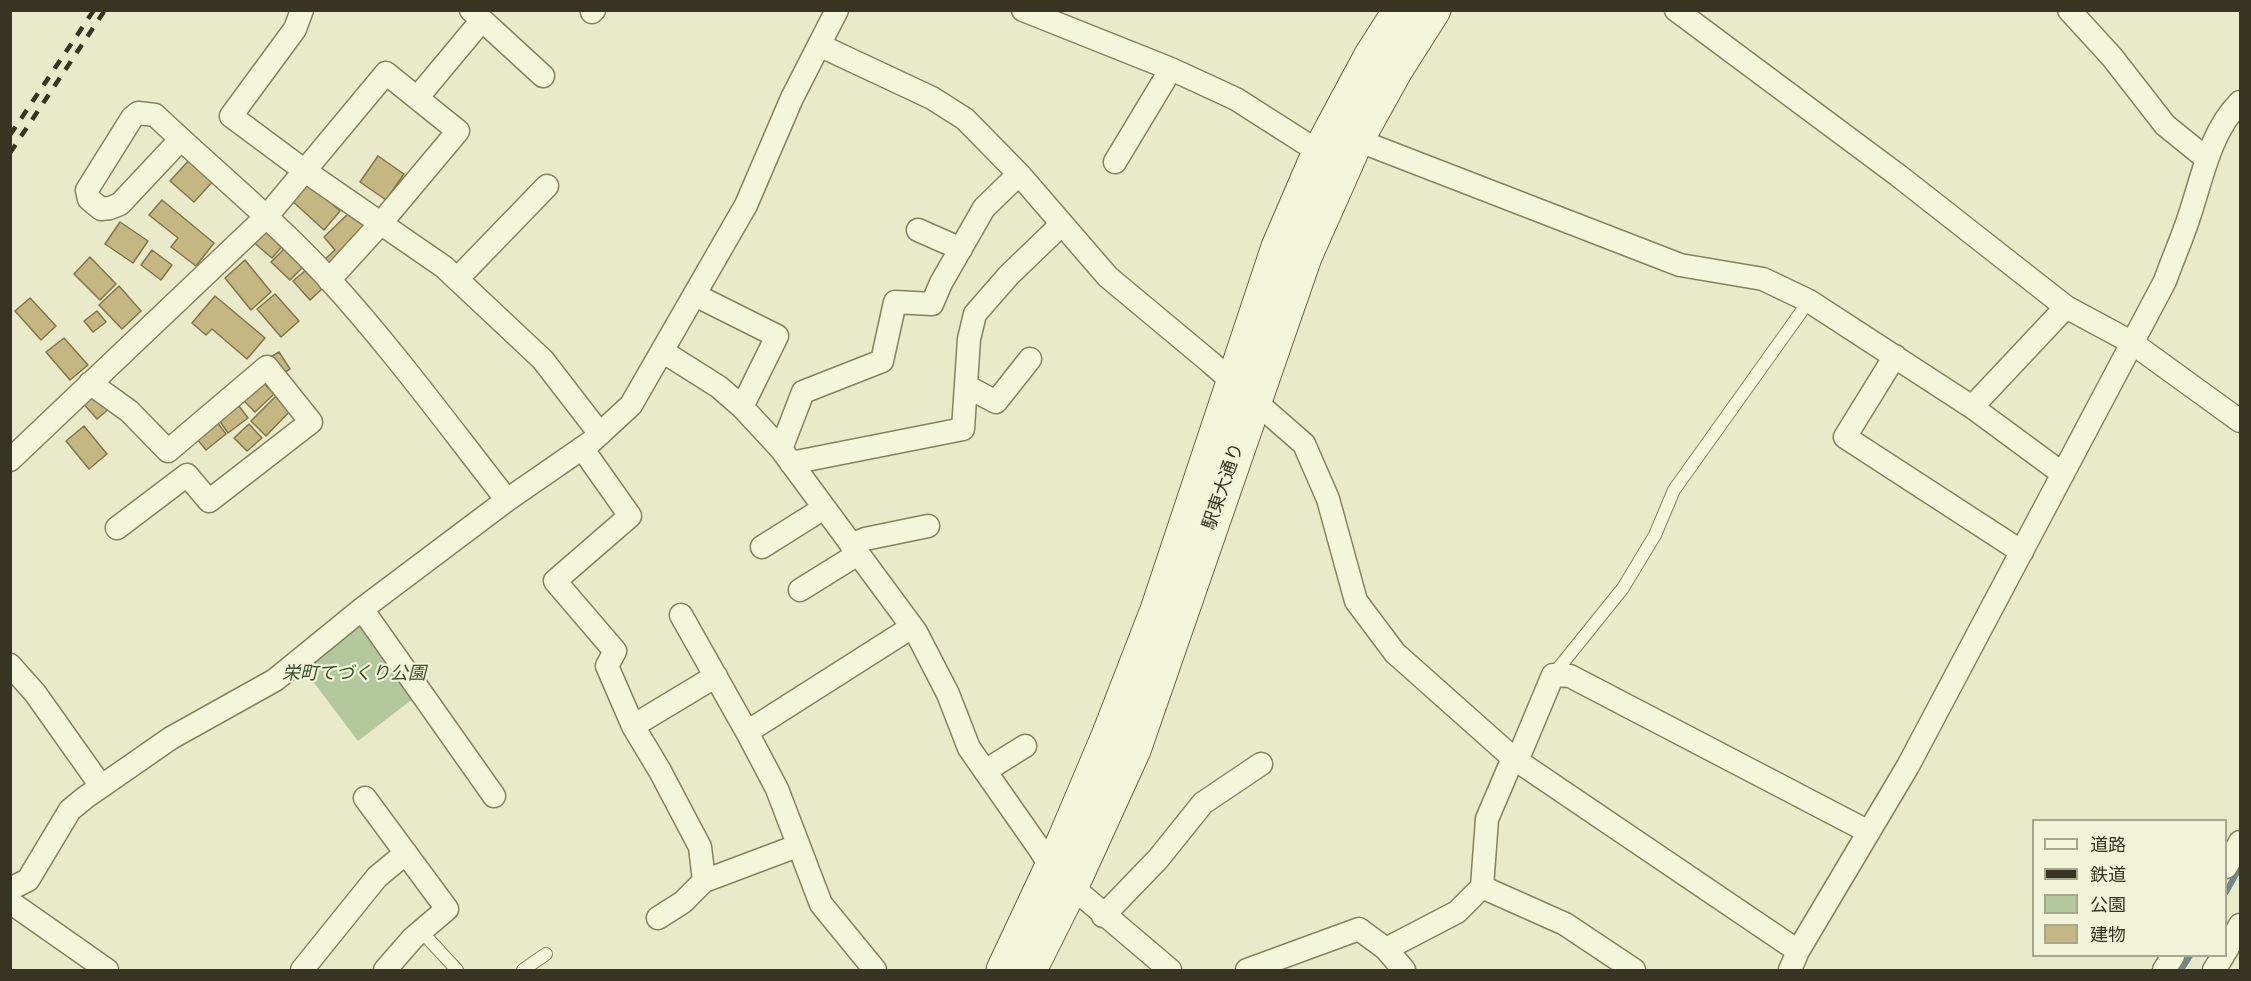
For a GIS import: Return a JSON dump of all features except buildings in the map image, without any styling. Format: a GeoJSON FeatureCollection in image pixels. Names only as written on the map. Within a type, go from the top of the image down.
{"type":"FeatureCollection","features":[{"type":"Feature","properties":{"kind":"street"},"geometry":{"type":"LineString","coordinates":[[302,10],[295,30],[231,116],[304,171],[444,267],[543,360],[591,441],[630,516],[555,581],[615,651],[607,666],[633,726],[660,771],[700,847],[704,881]]}},
{"type":"Feature","properties":{"kind":"street"},"geometry":{"type":"LineString","coordinates":[[10,889],[28,880],[70,810],[171,738],[275,680],[363,609],[507,500],[591,441],[631,405],[746,205],[792,98],[821,46],[837,10]]}},
{"type":"Feature","properties":{"kind":"street"},"geometry":{"type":"LineString","coordinates":[[1023,10],[1171,69],[1236,99],[1319,152]]}},
{"type":"Feature","properties":{"kind":"street","name":"駅東大通り"},"geometry":{"type":"LineString","coordinates":[[1244,392],[1278,247],[1319,152],[1370,57],[1400,10]]}},
{"type":"Feature","properties":{"kind":"street","name":"駅東大通り"},"geometry":{"type":"LineString","coordinates":[[1030,970],[1108,736],[1244,392],[1357,140],[1396,70],[1434,10]]}},
{"type":"Feature","properties":{"kind":"street"},"geometry":{"type":"LineString","coordinates":[[1676,10],[1899,176],[2066,308],[2131,342],[2241,420]]}},
{"type":"Feature","properties":{"kind":"street"},"geometry":{"type":"LineString","coordinates":[[2069,10],[2112,57],[2165,125],[2207,159]]}},
{"type":"Feature","properties":{"kind":"street"},"geometry":{"type":"LineString","coordinates":[[417,98],[477,15],[543,76]]}},
{"type":"Feature","properties":{"kind":"street"},"geometry":{"type":"LineString","coordinates":[[821,46],[932,98],[964,119],[1019,174],[1108,277],[1304,444],[1328,499],[1356,600],[1395,653],[1515,759],[1794,961],[1908,766],[2165,281],[2188,221],[2207,159],[2228,115],[2241,102]]}},
{"type":"Feature","properties":{"kind":"street"},"geometry":{"type":"LineString","coordinates":[[1115,162],[1171,69]]}},
{"type":"Feature","properties":{"kind":"street"},"geometry":{"type":"LineString","coordinates":[[10,460],[267,216],[386,73],[458,132],[329,280]]}},
{"type":"Feature","properties":{"kind":"street"},"geometry":{"type":"LineString","coordinates":[[181,139],[267,216],[378,334],[507,500]]}},
{"type":"Feature","properties":{"kind":"street"},"geometry":{"type":"LineString","coordinates":[[1357,140],[1680,265],[1763,279],[1809,301],[1895,356],[2063,474]]}},
{"type":"Feature","properties":{"kind":"street"},"geometry":{"type":"LineString","coordinates":[[786,456],[803,392],[882,361],[895,302],[932,304],[984,208],[1019,174]]}},
{"type":"Feature","properties":{"kind":"street"},"geometry":{"type":"LineString","coordinates":[[457,279],[547,186]]}},
{"type":"Feature","properties":{"kind":"street"},"geometry":{"type":"LineString","coordinates":[[786,456],[963,429],[969,339],[975,314],[1009,275],[1062,224]]}},
{"type":"Feature","properties":{"kind":"street"},"geometry":{"type":"LineString","coordinates":[[918,230],[961,249]]}},
{"type":"Feature","properties":{"kind":"street"},"geometry":{"type":"LineString","coordinates":[[695,295],[777,336],[742,407]]}},
{"type":"Feature","properties":{"kind":"street"},"geometry":{"type":"LineString","coordinates":[[1972,408],[2066,308]]}},
{"type":"Feature","properties":{"kind":"street"},"geometry":{"type":"LineString","coordinates":[[662,351],[704,376],[742,407],[786,456],[912,627],[948,694],[969,748],[1061,878],[1103,916],[1170,970]]}},
{"type":"Feature","properties":{"kind":"street"},"geometry":{"type":"LineString","coordinates":[[1895,356],[1845,437],[2022,552]]}},
{"type":"Feature","properties":{"kind":"street"},"geometry":{"type":"LineString","coordinates":[[966,386],[996,402],[1030,358]]}},
{"type":"Feature","properties":{"kind":"street"},"geometry":{"type":"LineString","coordinates":[[90,383],[129,411],[168,451],[209,501],[311,422],[267,367],[168,451]]}},
{"type":"Feature","properties":{"kind":"street"},"geometry":{"type":"LineString","coordinates":[[117,528],[187,475]]}},
{"type":"Feature","properties":{"kind":"street"},"geometry":{"type":"LineString","coordinates":[[762,547],[824,508]]}},
{"type":"Feature","properties":{"kind":"street"},"geometry":{"type":"LineString","coordinates":[[800,590],[855,550],[865,539],[928,526]]}},
{"type":"Feature","properties":{"kind":"street"},"geometry":{"type":"LineString","coordinates":[[363,609],[494,795]]}},
{"type":"Feature","properties":{"kind":"street"},"geometry":{"type":"LineString","coordinates":[[681,615],[777,789],[821,904],[875,970]]}},
{"type":"Feature","properties":{"kind":"street"},"geometry":{"type":"LineString","coordinates":[[747,732],[912,627]]}},
{"type":"Feature","properties":{"kind":"street"},"geometry":{"type":"LineString","coordinates":[[10,664],[35,693],[101,786]]}},
{"type":"Feature","properties":{"kind":"street"},"geometry":{"type":"LineString","coordinates":[[1386,949],[1457,912],[1482,887],[1486,819],[1553,675],[1570,676],[1869,832]]}},
{"type":"Feature","properties":{"kind":"street"},"geometry":{"type":"LineString","coordinates":[[633,726],[716,676]]}},
{"type":"Feature","properties":{"kind":"street"},"geometry":{"type":"LineString","coordinates":[[985,771],[1025,746]]}},
{"type":"Feature","properties":{"kind":"street"},"geometry":{"type":"LineString","coordinates":[[1103,916],[1158,859],[1203,803],[1262,764]]}},
{"type":"Feature","properties":{"kind":"street"},"geometry":{"type":"LineString","coordinates":[[365,798],[447,909],[421,931],[385,970]]}},
{"type":"Feature","properties":{"kind":"street"},"geometry":{"type":"LineString","coordinates":[[2227,865],[2241,842]]}},
{"type":"Feature","properties":{"kind":"street"},"geometry":{"type":"LineString","coordinates":[[658,918],[683,902],[704,881],[797,846]]}},
{"type":"Feature","properties":{"kind":"street"},"geometry":{"type":"LineString","coordinates":[[302,970],[377,877],[406,853]]}},
{"type":"Feature","properties":{"kind":"street","name":"駅東大通り"},"geometry":{"type":"LineString","coordinates":[[1003,970],[1061,878]]}},
{"type":"Feature","properties":{"kind":"street"},"geometry":{"type":"LineString","coordinates":[[1482,887],[1565,924],[1634,970]]}},
{"type":"Feature","properties":{"kind":"street"},"geometry":{"type":"LineString","coordinates":[[10,902],[107,970]]}},
{"type":"Feature","properties":{"kind":"street"},"geometry":{"type":"LineString","coordinates":[[2227,949],[2241,925]]}},
{"type":"Feature","properties":{"kind":"street"},"geometry":{"type":"LineString","coordinates":[[1247,970],[1359,929],[1386,949],[1404,970]]}},
{"type":"Feature","properties":{"kind":"street"},"geometry":{"type":"LineString","coordinates":[[2164,970],[2172,957]]}},
{"type":"Feature","properties":{"kind":"street"},"geometry":{"type":"LineString","coordinates":[[2214,970],[2222,957]]}},
{"type":"Feature","properties":{"kind":"lane"},"geometry":{"type":"LineString","coordinates":[[1553,675],[1623,588],[1655,535],[1674,490],[1809,301]]}},
{"type":"Feature","properties":{"kind":"lane"},"geometry":{"type":"LineString","coordinates":[[421,931],[457,970]]}},
{"type":"Feature","properties":{"kind":"lane"},"geometry":{"type":"LineString","coordinates":[[523,970],[546,954]]}},
{"type":"Feature","properties":{"kind":"green space","name":"栄町てづくり公園"},"geometry":{"type":"Polygon","coordinates":[[[355,626],[364,627],[414,698],[358,741],[303,668],[355,626]]]}},
{"type":"Feature","properties":{"kind":"waterway"},"geometry":{"type":"LineString","coordinates":[[2227,890],[2240,867]]}},
{"type":"Feature","properties":{"kind":"waterway"},"geometry":{"type":"LineString","coordinates":[[2181,970],[2189,957]]}},
{"type":"Feature","properties":{"kind":"railway"},"geometry":{"type":"LineString","coordinates":[[10,135],[94,10]]}},
{"type":"Feature","properties":{"kind":"railway"},"geometry":{"type":"LineString","coordinates":[[10,153],[105,10]]}}]}
